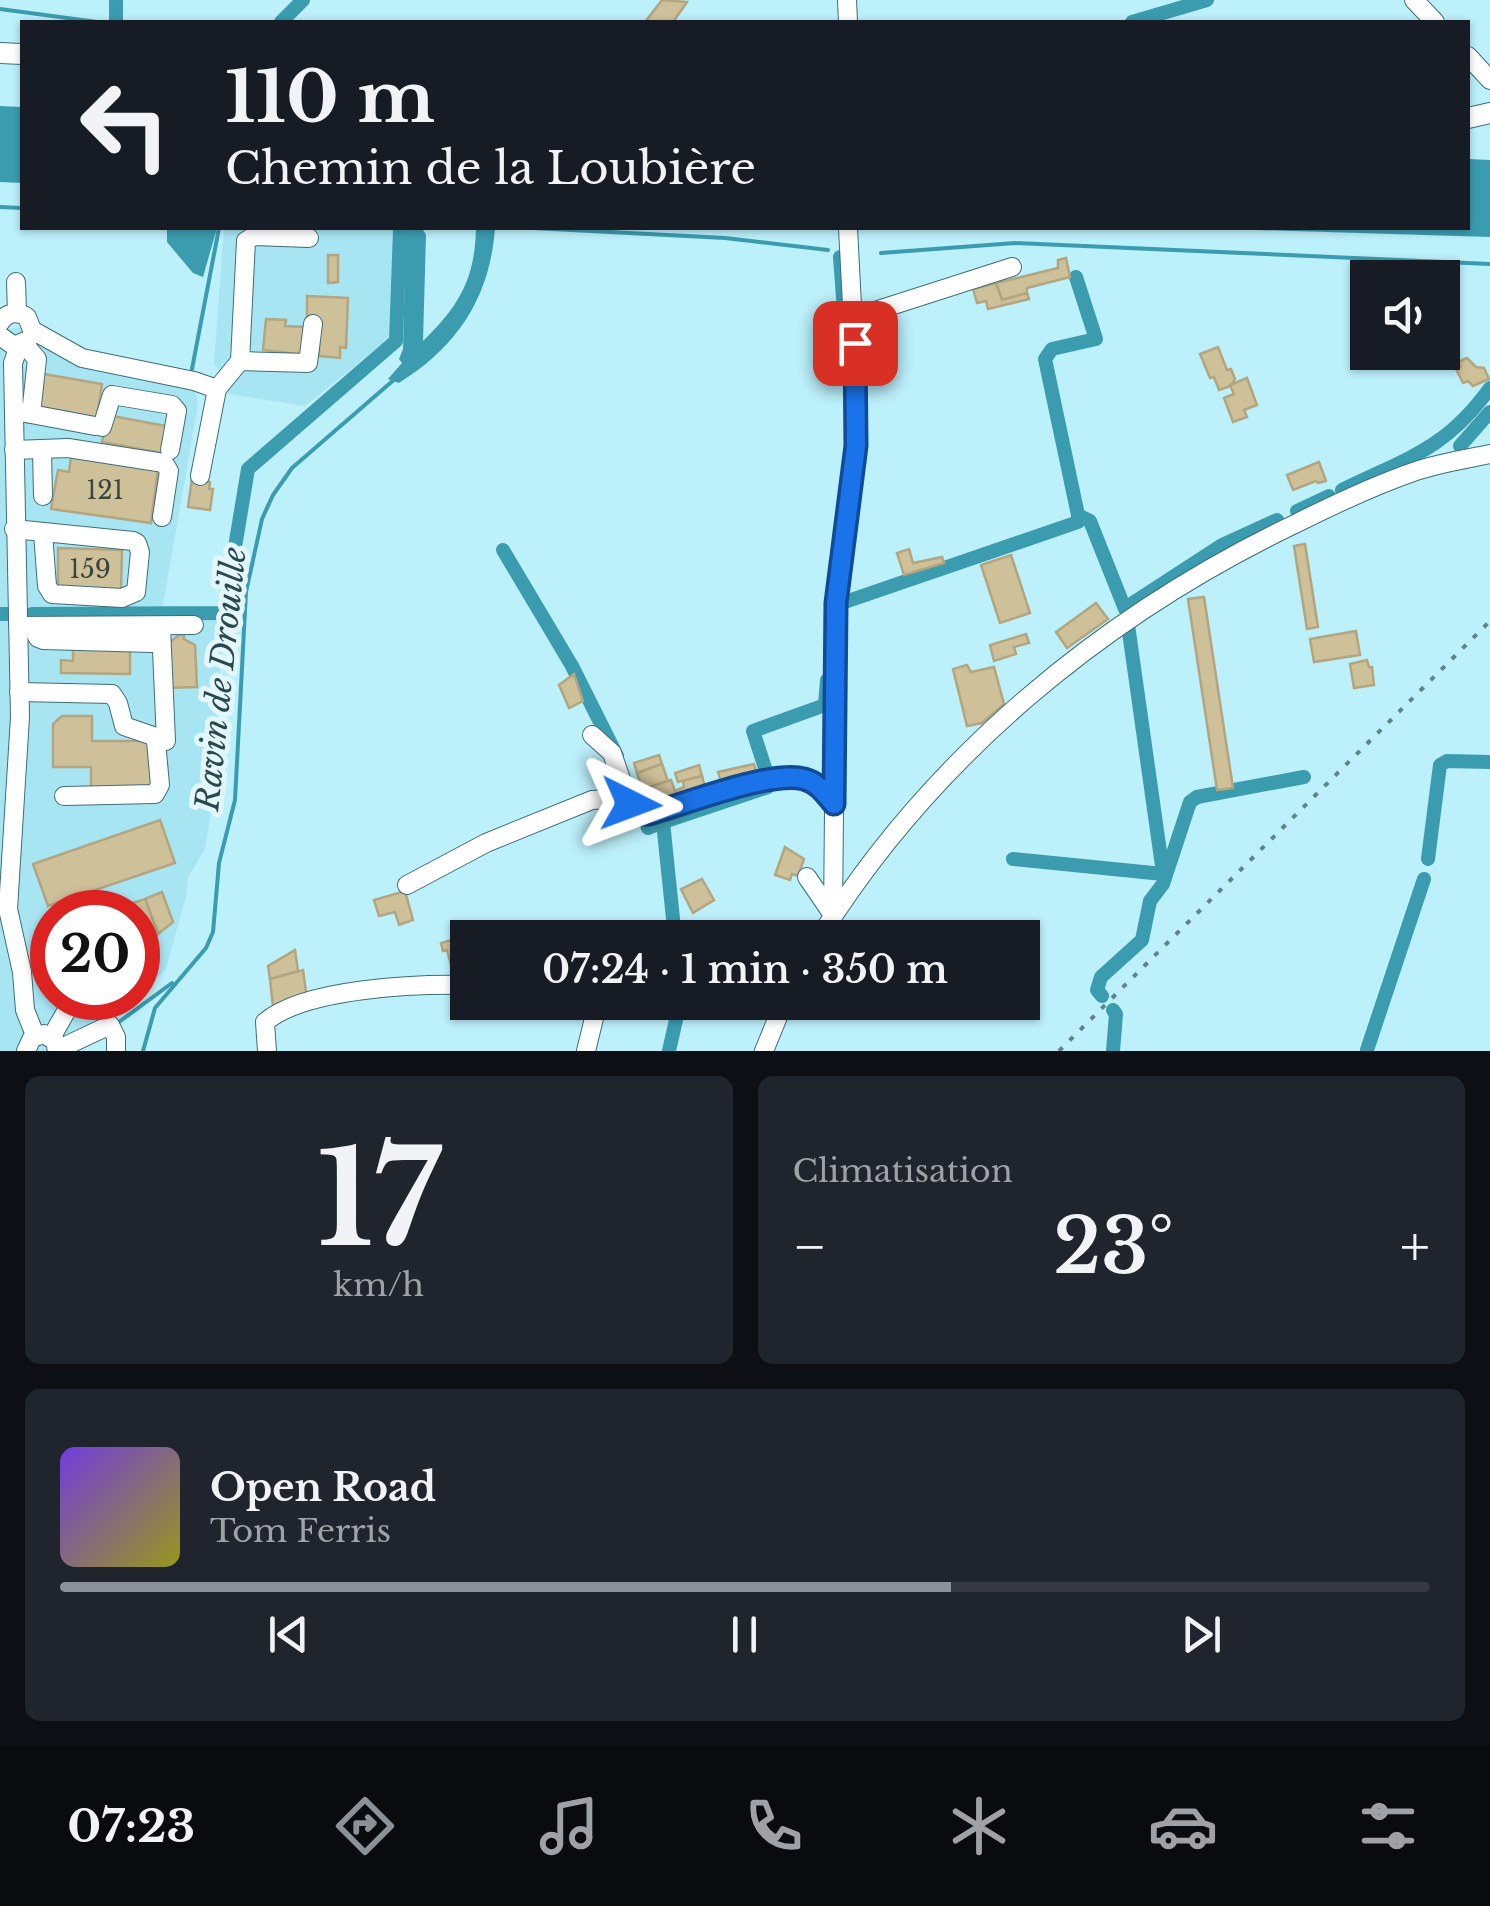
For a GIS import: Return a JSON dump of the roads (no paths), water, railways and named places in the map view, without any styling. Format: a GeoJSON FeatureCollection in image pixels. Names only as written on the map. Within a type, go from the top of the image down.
{"type":"FeatureCollection","features":[{"type":"Feature","properties":{"kind":"street"},"geometry":{"type":"LineString","coordinates":[[1414,0],[1434,20]]}},
{"type":"Feature","properties":{"kind":"street"},"geometry":{"type":"LineString","coordinates":[[1470,58],[1490,80]]}},
{"type":"Feature","properties":{"kind":"street"},"geometry":{"type":"LineString","coordinates":[[833,916],[836,603],[850,510],[858,402],[848,233]]}},
{"type":"Feature","properties":{"kind":"street"},"geometry":{"type":"LineString","coordinates":[[200,476],[217,389],[240,362],[246,241],[254,236],[309,238]]}},
{"type":"Feature","properties":{"kind":"street"},"geometry":{"type":"LineString","coordinates":[[852,318],[1012,267]]}},
{"type":"Feature","properties":{"kind":"street"},"geometry":{"type":"LineString","coordinates":[[16,282],[17,313]]}},
{"type":"Feature","properties":{"kind":"street"},"geometry":{"type":"LineString","coordinates":[[0,323],[6,315],[17,313],[26,317],[15,344],[14,530],[25,626],[8,910],[22,972],[24,1006],[45,1045]]}},
{"type":"Feature","properties":{"kind":"street"},"geometry":{"type":"LineString","coordinates":[[240,362],[308,363],[313,324]]}},
{"type":"Feature","properties":{"kind":"street"},"geometry":{"type":"LineString","coordinates":[[15,344],[130,369],[157,366],[217,389]]}},
{"type":"Feature","properties":{"kind":"street"},"geometry":{"type":"LineString","coordinates":[[124,396],[130,369]]}},
{"type":"Feature","properties":{"kind":"street"},"geometry":{"type":"LineString","coordinates":[[15,421],[99,427],[108,398],[114,394],[176,407],[170,450]]}},
{"type":"Feature","properties":{"kind":"street"},"geometry":{"type":"LineString","coordinates":[[14,450],[68,448],[164,463],[169,471],[162,517]]}},
{"type":"Feature","properties":{"kind":"street"},"geometry":{"type":"LineString","coordinates":[[42,450],[43,496]]}},
{"type":"Feature","properties":{"kind":"street"},"geometry":{"type":"LineString","coordinates":[[831,920],[894,832],[975,744],[1032,693],[1143,609],[1229,555],[1371,488],[1425,468],[1490,454]]}},
{"type":"Feature","properties":{"kind":"street"},"geometry":{"type":"LineString","coordinates":[[14,530],[43,532],[136,543],[140,552],[136,592],[122,598],[52,594],[47,586],[43,532]]}},
{"type":"Feature","properties":{"kind":"street"},"geometry":{"type":"LineString","coordinates":[[25,626],[157,634],[194,625]]}},
{"type":"Feature","properties":{"kind":"street"},"geometry":{"type":"LineString","coordinates":[[157,634],[166,742]]}},
{"type":"Feature","properties":{"kind":"street"},"geometry":{"type":"LineString","coordinates":[[19,692],[114,695],[124,726],[156,741],[160,785],[154,794],[64,796]]}},
{"type":"Feature","properties":{"kind":"street"},"geometry":{"type":"LineString","coordinates":[[592,736],[612,753],[627,798],[638,812]]}},
{"type":"Feature","properties":{"kind":"street"},"geometry":{"type":"LineString","coordinates":[[407,886],[486,843],[592,800],[611,799],[649,814],[788,777],[810,781],[834,804]]}},
{"type":"Feature","properties":{"kind":"street"},"geometry":{"type":"LineString","coordinates":[[807,877],[833,916]]}},
{"type":"Feature","properties":{"kind":"street"},"geometry":{"type":"LineString","coordinates":[[267,1051],[265,1022],[277,1013],[330,996],[397,986],[450,986]]}},
{"type":"Feature","properties":{"kind":"street"},"geometry":{"type":"LineString","coordinates":[[45,1045],[60,1020]]}},
{"type":"Feature","properties":{"kind":"street"},"geometry":{"type":"LineString","coordinates":[[586,1051],[594,1020]]}},
{"type":"Feature","properties":{"kind":"street"},"geometry":{"type":"LineString","coordinates":[[764,1051],[777,1020]]}},
{"type":"Feature","properties":{"kind":"street"},"geometry":{"type":"LineString","coordinates":[[45,1045],[110,1024],[116,1037],[116,1051]]}},
{"type":"Feature","properties":{"kind":"waterway"},"geometry":{"type":"LineString","coordinates":[[116,0],[116,20]]}},
{"type":"Feature","properties":{"kind":"waterway"},"geometry":{"type":"LineString","coordinates":[[283,20],[303,0]]}},
{"type":"Feature","properties":{"kind":"waterway"},"geometry":{"type":"LineString","coordinates":[[1139,20],[1207,0]]}},
{"type":"Feature","properties":{"kind":"waterway"},"geometry":{"type":"LineString","coordinates":[[0,9],[82,20]]}},
{"type":"Feature","properties":{"kind":"waterway"},"geometry":{"type":"LineString","coordinates":[[0,207],[20,208]]}},
{"type":"Feature","properties":{"kind":"waterway"},"geometry":{"type":"LineString","coordinates":[[192,369],[219,230]]}},
{"type":"Feature","properties":{"kind":"waterway"},"geometry":{"type":"LineString","coordinates":[[32,614],[224,613],[248,469],[396,341],[400,230]]}},
{"type":"Feature","properties":{"kind":"waterway"},"geometry":{"type":"LineString","coordinates":[[571,230],[725,238],[828,250]]}},
{"type":"Feature","properties":{"kind":"waterway"},"geometry":{"type":"LineString","coordinates":[[881,253],[1015,243],[1490,264]]}},
{"type":"Feature","properties":{"kind":"waterway"},"geometry":{"type":"LineString","coordinates":[[840,257],[846,338]]}},
{"type":"Feature","properties":{"kind":"waterway"},"geometry":{"type":"LineString","coordinates":[[1076,277],[1096,339],[1052,349],[1045,359],[1078,515],[1090,521],[1125,609]]}},
{"type":"Feature","properties":{"kind":"waterway","name":"Ravin de Drouille"},"geometry":{"type":"LineString","coordinates":[[143,1051],[155,1008],[206,948],[213,932],[219,863],[235,800],[246,592],[262,519],[292,468],[396,378]]}},
{"type":"Feature","properties":{"kind":"waterway"},"geometry":{"type":"LineString","coordinates":[[1342,490],[1441,439],[1490,388]]}},
{"type":"Feature","properties":{"kind":"waterway"},"geometry":{"type":"LineString","coordinates":[[1460,446],[1490,412]]}},
{"type":"Feature","properties":{"kind":"waterway"},"geometry":{"type":"LineString","coordinates":[[1297,511],[1329,496]]}},
{"type":"Feature","properties":{"kind":"waterway"},"geometry":{"type":"LineString","coordinates":[[842,603],[1078,522],[1078,515]]}},
{"type":"Feature","properties":{"kind":"waterway"},"geometry":{"type":"LineString","coordinates":[[1125,608],[1222,545],[1277,520]]}},
{"type":"Feature","properties":{"kind":"waterway"},"geometry":{"type":"LineString","coordinates":[[503,550],[572,666],[617,756]]}},
{"type":"Feature","properties":{"kind":"waterway"},"geometry":{"type":"LineString","coordinates":[[0,614],[7,614]]}},
{"type":"Feature","properties":{"kind":"waterway"},"geometry":{"type":"LineString","coordinates":[[1128,625],[1163,873]]}},
{"type":"Feature","properties":{"kind":"waterway"},"geometry":{"type":"LineString","coordinates":[[768,777],[753,731],[825,705],[827,680]]}},
{"type":"Feature","properties":{"kind":"waterway"},"geometry":{"type":"LineString","coordinates":[[1428,859],[1440,765],[1447,761],[1490,762]]}},
{"type":"Feature","properties":{"kind":"waterway"},"geometry":{"type":"LineString","coordinates":[[1102,996],[1097,990],[1101,977],[1142,940],[1150,901],[1163,884],[1190,802],[1197,797],[1304,777]]}},
{"type":"Feature","properties":{"kind":"waterway"},"geometry":{"type":"LineString","coordinates":[[663,822],[768,787]]}},
{"type":"Feature","properties":{"kind":"waterway"},"geometry":{"type":"LineString","coordinates":[[647,825],[648,828],[663,822],[673,920]]}},
{"type":"Feature","properties":{"kind":"waterway"},"geometry":{"type":"LineString","coordinates":[[1013,859],[1163,874]]}},
{"type":"Feature","properties":{"kind":"waterway"},"geometry":{"type":"LineString","coordinates":[[1367,1050],[1424,879]]}},
{"type":"Feature","properties":{"kind":"waterway"},"geometry":{"type":"LineString","coordinates":[[119,1022],[172,983]]}},
{"type":"Feature","properties":{"kind":"waterway"},"geometry":{"type":"LineString","coordinates":[[1113,1010],[1113,1051]]}},
{"type":"Feature","properties":{"kind":"waterway"},"geometry":{"type":"LineString","coordinates":[[669,1051],[676,1020]]}},
{"type":"Feature","properties":{"kind":"railway"},"geometry":{"type":"LineString","coordinates":[[1059,1051],[1490,621]]}}]}
